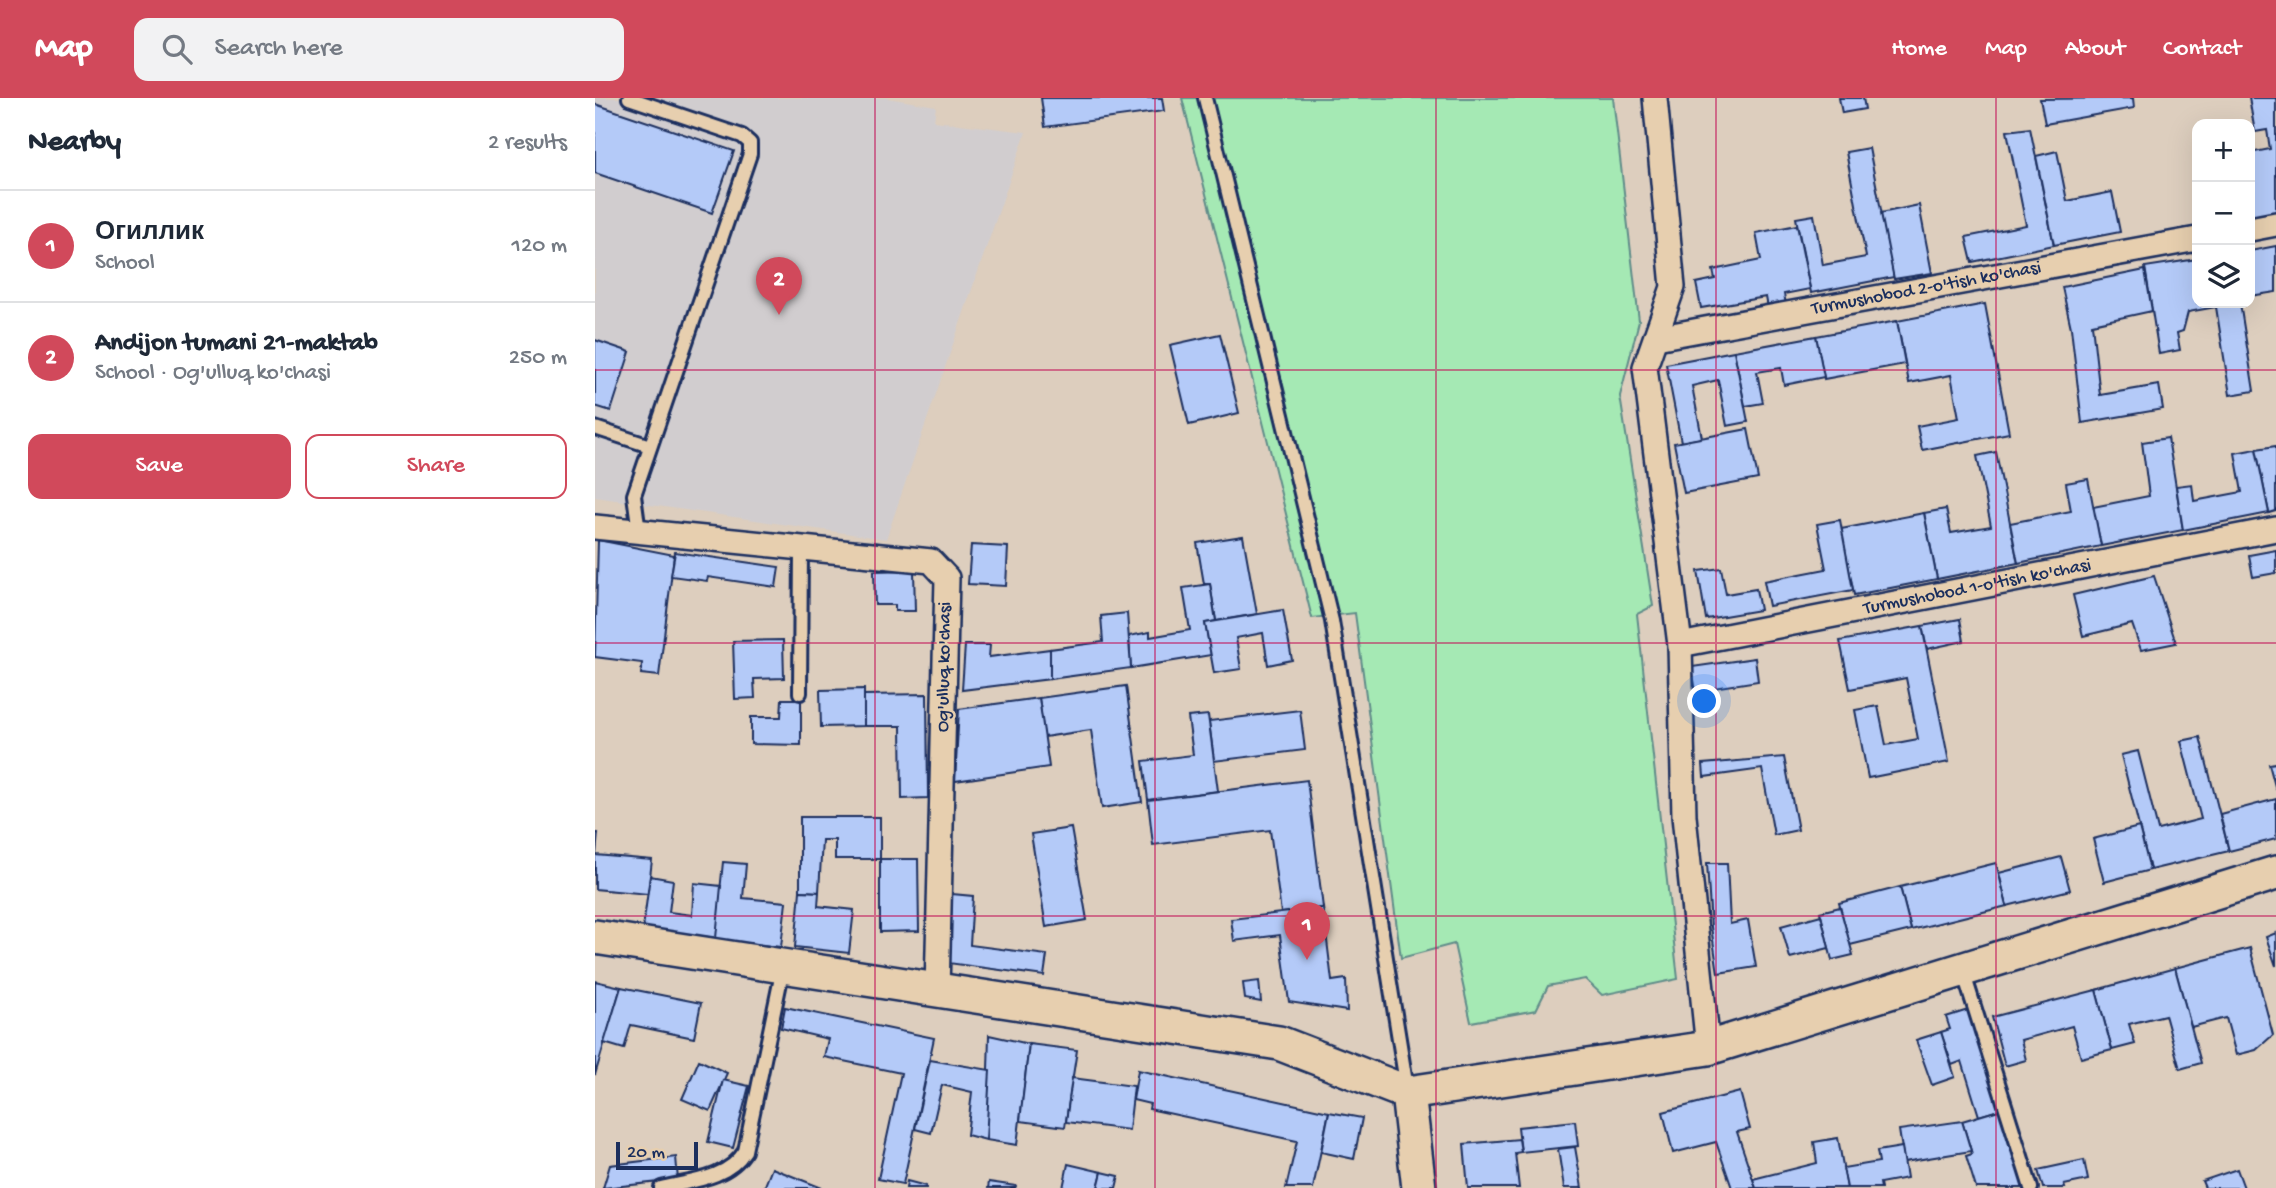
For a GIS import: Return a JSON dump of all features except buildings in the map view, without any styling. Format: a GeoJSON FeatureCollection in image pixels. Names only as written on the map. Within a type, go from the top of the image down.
{"type":"FeatureCollection","features":[{"type":"Feature","properties":{"kind":"street"},"geometry":{"type":"LineString","coordinates":[[1655,98],[1673,288],[1645,367],[1680,645],[1684,816],[1708,1048]]}},
{"type":"Feature","properties":{"kind":"street"},"geometry":{"type":"LineString","coordinates":[[2255,228],[2276,225]]}},
{"type":"Feature","properties":{"kind":"street","name":"Turmushobod 2-o'tish ko'chasi"},"geometry":{"type":"LineString","coordinates":[[1656,338],[2192,240]]}},
{"type":"Feature","properties":{"kind":"street","name":"Og'ulluq ko'chasi"},"geometry":{"type":"LineString","coordinates":[[595,527],[931,561],[947,578],[937,991]]}},
{"type":"Feature","properties":{"kind":"street","name":"Turmushobod 1-o'tish ko'chasi"},"geometry":{"type":"LineString","coordinates":[[1680,645],[2276,529]]}},
{"type":"Feature","properties":{"kind":"street"},"geometry":{"type":"LineString","coordinates":[[595,937],[1279,1042],[1408,1093],[1708,1048],[2276,873]]}},
{"type":"Feature","properties":{"kind":"street"},"geometry":{"type":"LineString","coordinates":[[1408,1093],[1419,1188]]}},
{"type":"Feature","properties":{"kind":"lane"},"geometry":{"type":"LineString","coordinates":[[629,98],[742,136],[750,143],[750,154],[633,495],[639,532]]}},
{"type":"Feature","properties":{"kind":"lane"},"geometry":{"type":"LineString","coordinates":[[1205,98],[1332,621],[1408,1093]]}},
{"type":"Feature","properties":{"kind":"lane"},"geometry":{"type":"LineString","coordinates":[[595,428],[650,446]]}},
{"type":"Feature","properties":{"kind":"lane"},"geometry":{"type":"LineString","coordinates":[[800,693],[801,548]]}},
{"type":"Feature","properties":{"kind":"lane"},"geometry":{"type":"LineString","coordinates":[[661,1188],[726,1171],[738,1164],[745,1152],[783,967]]}},
{"type":"Feature","properties":{"kind":"lane"},"geometry":{"type":"LineString","coordinates":[[1962,970],[2031,1188]]}},
{"type":"Feature","properties":{"kind":"shaded area"},"geometry":{"type":"Polygon","coordinates":[[[595,98],[887,98],[936,106],[934,121],[1026,132],[886,539],[595,497],[595,98]]]}},
{"type":"Feature","properties":{"kind":"green space"},"geometry":{"type":"Polygon","coordinates":[[[1182,98],[1613,98],[1639,321],[1620,396],[1653,606],[1637,614],[1678,979],[1602,995],[1585,979],[1548,986],[1536,1010],[1471,1022],[1454,944],[1401,958],[1355,613],[1312,618],[1182,98]]]}},
{"type":"Feature","properties":{"kind":"place","name":"Andijon tumani 21-maktab"},"geometry":{"type":"Point","coordinates":[779,315]}},
{"type":"Feature","properties":{"kind":"place","name":"Огиллик"},"geometry":{"type":"Point","coordinates":[1307,960]}}]}
